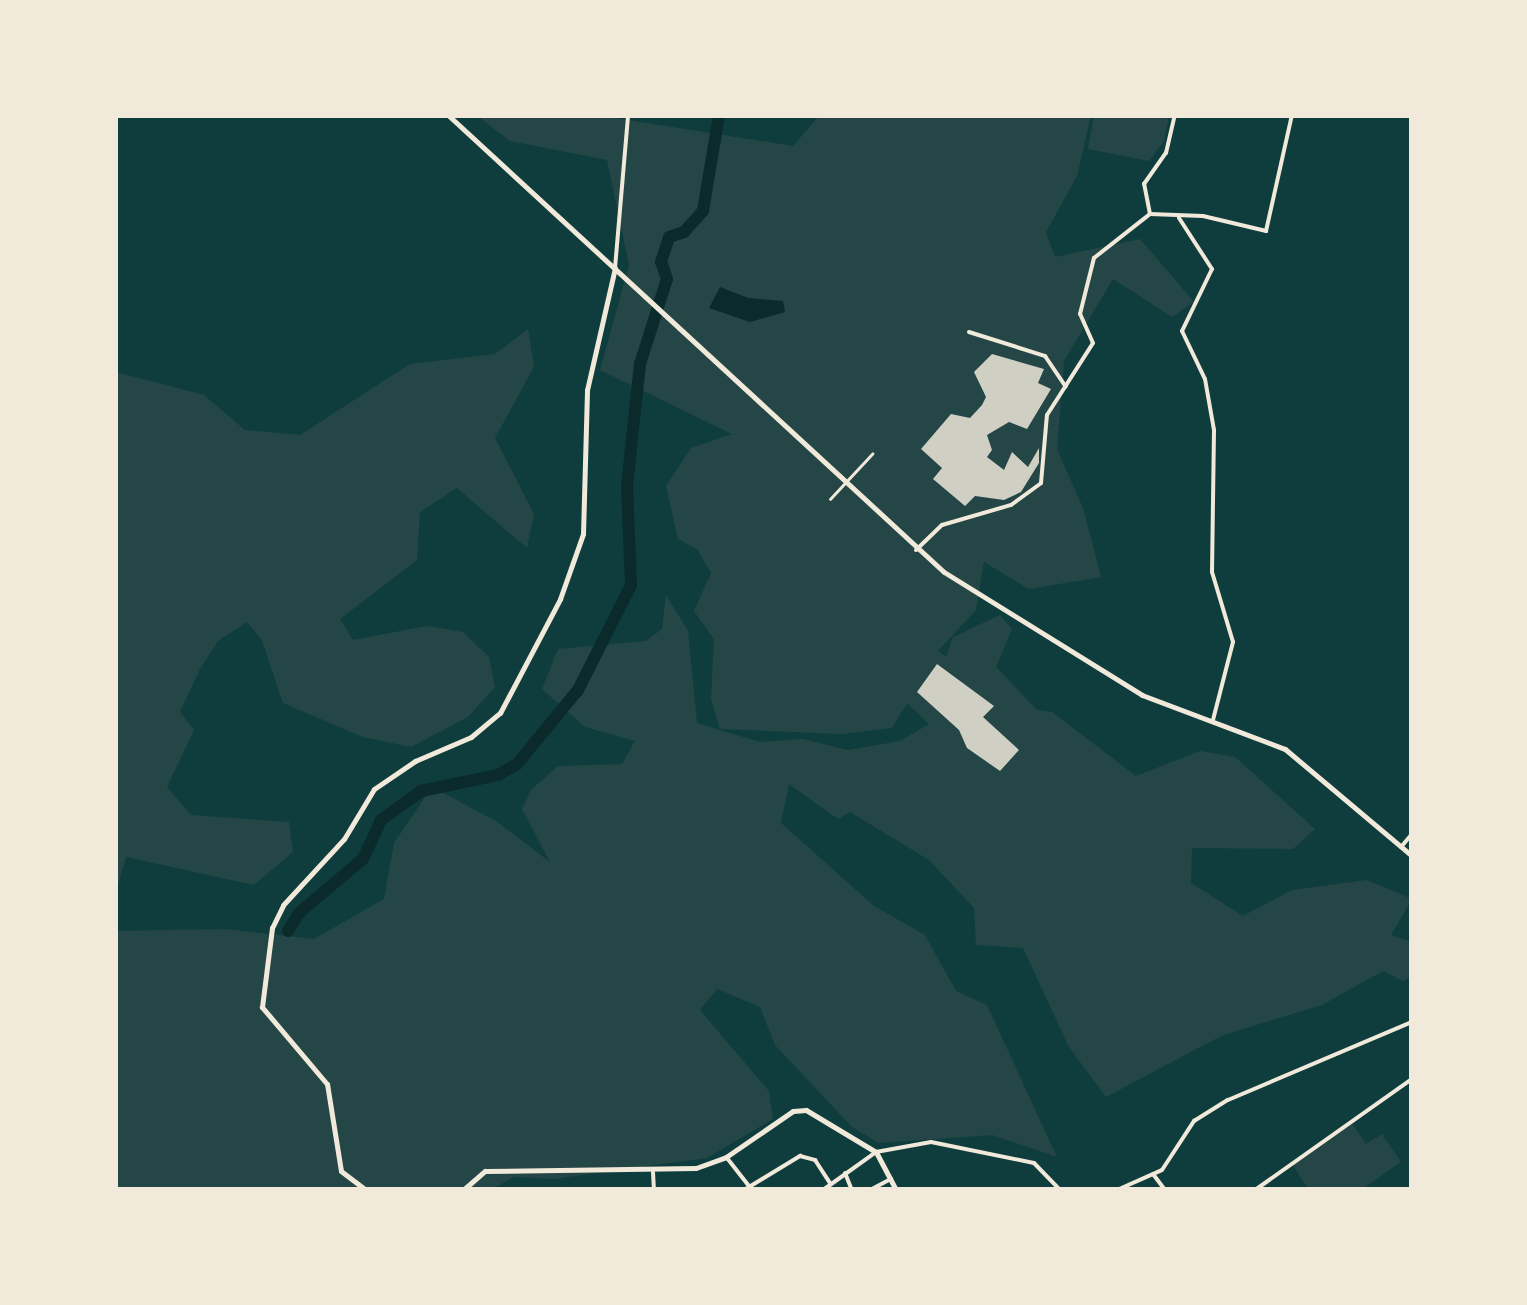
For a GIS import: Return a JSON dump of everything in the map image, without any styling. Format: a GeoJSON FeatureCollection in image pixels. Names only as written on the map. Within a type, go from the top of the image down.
{"type":"FeatureCollection","features":[{"type":"Feature","properties":{"kind":"street"},"geometry":{"type":"LineString","coordinates":[[448,115],[916,550],[972,593],[1132,689],[1285,748],[1412,856]]}},
{"type":"Feature","properties":{"kind":"street"},"geometry":{"type":"LineString","coordinates":[[366,1190],[341,1171],[327,1084],[262,1007],[272,928],[283,905],[344,839],[374,788],[415,761],[471,737],[500,713],[560,599],[584,534],[587,390],[615,268],[628,115]]}},
{"type":"Feature","properties":{"kind":"street"},"geometry":{"type":"LineString","coordinates":[[1150,214],[1144,184],[1166,153],[1175,115]]}},
{"type":"Feature","properties":{"kind":"street"},"geometry":{"type":"LineString","coordinates":[[916,550],[942,524],[1011,505],[1035,491],[1047,468],[1047,415],[1094,343],[1080,314],[1094,258],[1150,214],[1203,216],[1266,231],[1292,115]]}},
{"type":"Feature","properties":{"kind":"street"},"geometry":{"type":"LineString","coordinates":[[1179,218],[1212,269],[1182,331],[1205,379],[1214,430],[1212,572],[1233,642],[1213,720]]}},
{"type":"Feature","properties":{"kind":"street"},"geometry":{"type":"LineString","coordinates":[[969,332],[1045,356],[1066,387]]}},
{"type":"Feature","properties":{"kind":"street"},"geometry":{"type":"LineString","coordinates":[[1401,848],[1412,834]]}},
{"type":"Feature","properties":{"kind":"street"},"geometry":{"type":"LineString","coordinates":[[1117,1190],[1154,1174],[1194,1121],[1228,1100],[1412,1022]]}},
{"type":"Feature","properties":{"kind":"street"},"geometry":{"type":"LineString","coordinates":[[1255,1190],[1412,1079]]}},
{"type":"Feature","properties":{"kind":"street"},"geometry":{"type":"LineString","coordinates":[[463,1190],[485,1171],[653,1172],[726,1157],[793,1111],[806,1110],[876,1152],[896,1190]]}},
{"type":"Feature","properties":{"kind":"street"},"geometry":{"type":"LineString","coordinates":[[823,1190],[876,1152],[932,1142],[1034,1163],[1060,1190]]}},
{"type":"Feature","properties":{"kind":"street"},"geometry":{"type":"LineString","coordinates":[[726,1157],[748,1189],[808,1156],[830,1183]]}},
{"type":"Feature","properties":{"kind":"street"},"geometry":{"type":"LineString","coordinates":[[653,1172],[654,1190]]}},
{"type":"Feature","properties":{"kind":"street"},"geometry":{"type":"LineString","coordinates":[[845,1173],[852,1190]]}},
{"type":"Feature","properties":{"kind":"street"},"geometry":{"type":"LineString","coordinates":[[1154,1174],[1165,1190]]}},
{"type":"Feature","properties":{"kind":"street"},"geometry":{"type":"LineString","coordinates":[[870,1190],[891,1180]]}},
{"type":"Feature","properties":{"kind":"lane"},"geometry":{"type":"LineString","coordinates":[[830,499],[872,454]]}},
{"type":"Feature","properties":{"kind":"shaded area"},"geometry":{"type":"Polygon","coordinates":[[[476,115],[596,115],[793,146],[820,115],[1091,115],[1077,176],[1046,232],[1055,257],[1140,239],[1194,302],[1172,317],[1113,279],[1064,361],[1057,449],[1083,508],[1101,577],[1029,589],[984,562],[976,610],[938,651],[946,657],[953,637],[1000,615],[1012,629],[996,667],[1037,710],[1052,712],[1136,776],[1200,751],[1235,757],[1315,829],[1293,849],[1192,848],[1191,883],[1243,916],[1292,890],[1367,880],[1412,899],[1391,935],[1412,942],[1412,976],[1403,981],[1383,971],[1322,1005],[1223,1035],[1106,1097],[1069,1047],[1023,948],[976,945],[974,908],[929,860],[850,812],[838,819],[789,784],[781,823],[874,906],[925,935],[956,991],[987,1005],[1057,1157],[992,1135],[879,1143],[852,1127],[775,1045],[760,1007],[717,989],[700,1010],[769,1091],[773,1119],[707,1158],[553,1179],[514,1177],[490,1190],[115,1190],[115,931],[225,929],[314,939],[384,899],[394,843],[432,787],[496,821],[550,862],[522,809],[531,790],[558,766],[622,764],[635,741],[585,727],[542,689],[558,649],[646,641],[662,629],[666,595],[688,631],[697,723],[760,742],[803,739],[848,750],[900,741],[929,724],[907,703],[892,728],[842,734],[720,729],[711,699],[714,639],[694,611],[711,573],[697,549],[678,539],[666,486],[691,448],[732,434],[600,370],[629,265],[607,160],[510,141],[476,115]]]}},
{"type":"Feature","properties":{"kind":"shaded area"},"geometry":{"type":"Polygon","coordinates":[[[1094,115],[1169,116],[1164,141],[1149,161],[1088,149],[1094,115]]]}},
{"type":"Feature","properties":{"kind":"shaded area"},"geometry":{"type":"Polygon","coordinates":[[[720,287],[748,298],[783,301],[785,312],[750,322],[709,308],[720,287]]]}},
{"type":"Feature","properties":{"kind":"shaded area"},"geometry":{"type":"Polygon","coordinates":[[[528,329],[534,367],[495,438],[534,514],[527,548],[457,488],[420,512],[417,560],[340,619],[353,640],[427,626],[463,632],[489,657],[495,687],[468,717],[411,747],[363,737],[283,703],[262,640],[247,622],[218,641],[200,669],[180,712],[194,730],[167,787],[191,815],[289,822],[293,852],[254,885],[126,857],[115,895],[115,372],[204,395],[245,430],[300,435],[410,364],[495,354],[528,329]]]}},
{"type":"Feature","properties":{"kind":"shaded area"},"geometry":{"type":"Polygon","coordinates":[[[1352,1123],[1366,1144],[1382,1134],[1401,1162],[1361,1190],[1309,1190],[1292,1164],[1352,1123]]]}},
{"type":"Feature","properties":{"kind":"building"},"geometry":{"type":"Polygon","coordinates":[[[992,354],[1044,369],[1038,383],[1051,389],[1027,429],[1009,422],[987,435],[992,450],[987,457],[1004,470],[1012,452],[1028,467],[1039,448],[1039,463],[1021,492],[1004,500],[975,496],[965,506],[933,479],[942,468],[921,449],[951,414],[970,418],[982,405],[986,397],[974,372],[992,354]]]}},
{"type":"Feature","properties":{"kind":"building"},"geometry":{"type":"Polygon","coordinates":[[[937,664],[994,706],[983,717],[1019,750],[1000,771],[967,748],[959,730],[917,692],[937,664]]]}},
{"type":"Feature","properties":{"kind":"waterway"},"geometry":{"type":"LineString","coordinates":[[288,931],[300,912],[363,859],[381,820],[421,791],[498,775],[517,764],[578,690],[631,585],[627,486],[640,364],[667,279],[661,262],[669,237],[684,232],[703,211],[719,115]]}}]}
